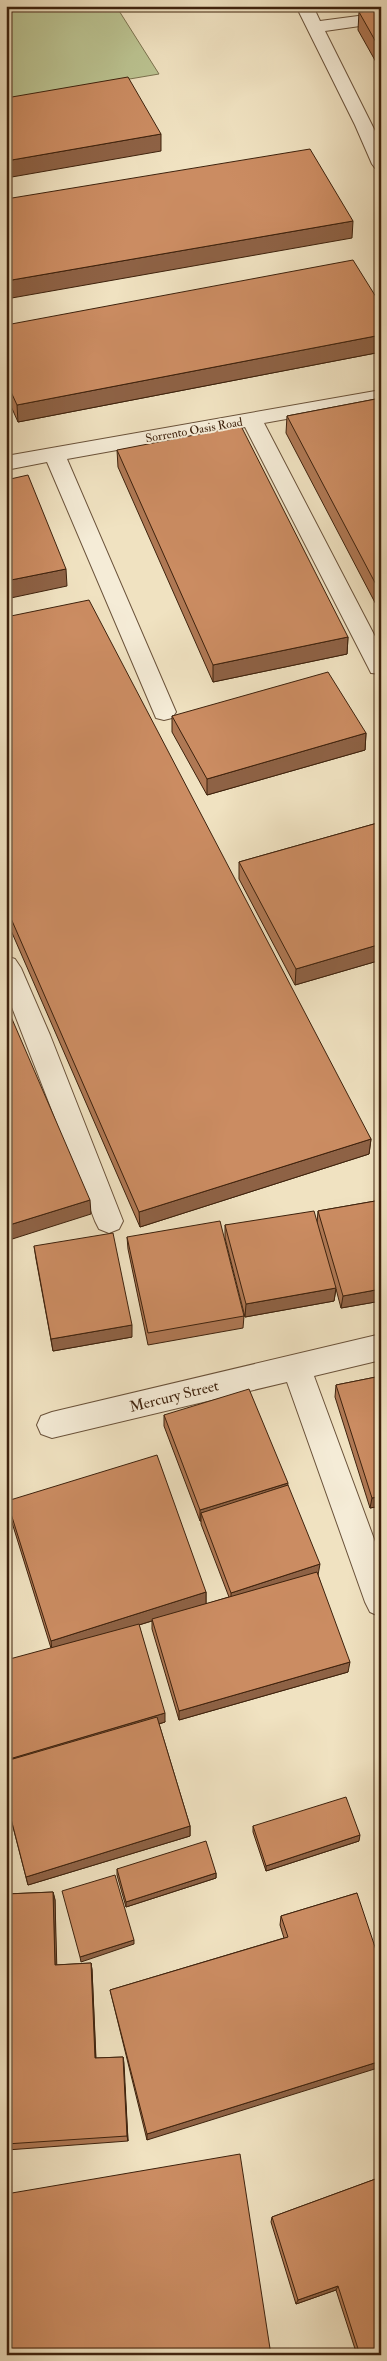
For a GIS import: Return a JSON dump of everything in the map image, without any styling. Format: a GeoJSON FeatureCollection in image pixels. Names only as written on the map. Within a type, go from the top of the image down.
{"type":"FeatureCollection","features":[{"type":"Feature","properties":{"kind":"street"},"geometry":{"type":"LineString","coordinates":[[304,6],[364,124],[381,164]]}},
{"type":"Feature","properties":{"kind":"street"},"geometry":{"type":"LineString","coordinates":[[314,27],[381,18]]}},
{"type":"Feature","properties":{"kind":"street","name":"Sorrento Oasis Road"},"geometry":{"type":"LineString","coordinates":[[6,462],[381,396]]}},
{"type":"Feature","properties":{"kind":"street"},"geometry":{"type":"LineString","coordinates":[[251,420],[379,667]]}},
{"type":"Feature","properties":{"kind":"street"},"geometry":{"type":"LineString","coordinates":[[54,454],[164,712]]}},
{"type":"Feature","properties":{"kind":"street"},"geometry":{"type":"LineString","coordinates":[[6,966],[12,975],[37,1035],[109,1221]]}},
{"type":"Feature","properties":{"kind":"street","name":"Mercury Street"},"geometry":{"type":"LineString","coordinates":[[52,1425],[381,1347]]}},
{"type":"Feature","properties":{"kind":"street"},"geometry":{"type":"LineString","coordinates":[[296,1366],[381,1602]]}},
{"type":"Feature","properties":{"kind":"green space"},"geometry":{"type":"Polygon","coordinates":[[[6,6],[116,6],[159,74],[6,100],[6,6]]]}},
{"type":"Feature","properties":{"kind":"building"},"geometry":{"type":"Polygon","coordinates":[[[381,10],[381,51],[359,12],[381,10]]]}},
{"type":"Feature","properties":{"kind":"building"},"geometry":{"type":"Polygon","coordinates":[[[128,77],[161,134],[6,161],[6,98],[128,77]]]}},
{"type":"Feature","properties":{"kind":"building"},"geometry":{"type":"Polygon","coordinates":[[[310,149],[353,221],[6,281],[6,199],[310,149]]]}},
{"type":"Feature","properties":{"kind":"building"},"geometry":{"type":"Polygon","coordinates":[[[353,260],[381,305],[381,335],[17,405],[6,381],[6,325],[353,260]]]}},
{"type":"Feature","properties":{"kind":"building"},"geometry":{"type":"Polygon","coordinates":[[[381,398],[381,594],[287,416],[381,398]]]}},
{"type":"Feature","properties":{"kind":"building"},"geometry":{"type":"Polygon","coordinates":[[[241,426],[348,637],[213,665],[117,450],[241,426]]]}},
{"type":"Feature","properties":{"kind":"building"},"geometry":{"type":"Polygon","coordinates":[[[28,475],[66,569],[6,581],[6,480],[28,475]]]}},
{"type":"Feature","properties":{"kind":"building"},"geometry":{"type":"Polygon","coordinates":[[[89,600],[371,1139],[139,1212],[6,907],[6,617],[89,600]]]}},
{"type":"Feature","properties":{"kind":"building"},"geometry":{"type":"Polygon","coordinates":[[[328,672],[366,733],[207,779],[172,716],[328,672]]]}},
{"type":"Feature","properties":{"kind":"building"},"geometry":{"type":"Polygon","coordinates":[[[381,822],[381,944],[296,969],[239,862],[381,822]]]}},
{"type":"Feature","properties":{"kind":"building"},"geometry":{"type":"Polygon","coordinates":[[[6,1005],[90,1200],[6,1226],[6,1005]]]}},
{"type":"Feature","properties":{"kind":"building"},"geometry":{"type":"Polygon","coordinates":[[[381,1200],[381,1289],[343,1296],[318,1211],[381,1200]]]}},
{"type":"Feature","properties":{"kind":"building"},"geometry":{"type":"Polygon","coordinates":[[[314,1211],[336,1288],[246,1304],[225,1225],[314,1211]]]}},
{"type":"Feature","properties":{"kind":"building"},"geometry":{"type":"Polygon","coordinates":[[[220,1221],[244,1316],[148,1333],[127,1237],[220,1221]]]}},
{"type":"Feature","properties":{"kind":"building"},"geometry":{"type":"Polygon","coordinates":[[[113,1233],[132,1325],[51,1339],[34,1246],[113,1233]]]}},
{"type":"Feature","properties":{"kind":"building"},"geometry":{"type":"Polygon","coordinates":[[[381,1376],[381,1496],[372,1498],[336,1385],[381,1376]]]}},
{"type":"Feature","properties":{"kind":"building"},"geometry":{"type":"Polygon","coordinates":[[[249,1389],[288,1483],[200,1510],[164,1415],[249,1389]]]}},
{"type":"Feature","properties":{"kind":"building"},"geometry":{"type":"Polygon","coordinates":[[[157,1455],[206,1592],[51,1641],[7,1501],[157,1455]]]}},
{"type":"Feature","properties":{"kind":"building"},"geometry":{"type":"Polygon","coordinates":[[[288,1485],[320,1564],[231,1593],[201,1513],[288,1485]]]}},
{"type":"Feature","properties":{"kind":"building"},"geometry":{"type":"Polygon","coordinates":[[[317,1572],[350,1662],[179,1711],[152,1619],[317,1572]]]}},
{"type":"Feature","properties":{"kind":"building"},"geometry":{"type":"Polygon","coordinates":[[[139,1624],[165,1713],[6,1760],[6,1660],[139,1624]]]}},
{"type":"Feature","properties":{"kind":"building"},"geometry":{"type":"Polygon","coordinates":[[[157,1717],[190,1826],[26,1877],[6,1799],[6,1761],[157,1717]]]}},
{"type":"Feature","properties":{"kind":"building"},"geometry":{"type":"Polygon","coordinates":[[[346,1797],[360,1835],[266,1866],[253,1826],[346,1797]]]}},
{"type":"Feature","properties":{"kind":"building"},"geometry":{"type":"Polygon","coordinates":[[[206,1841],[216,1873],[126,1902],[117,1869],[206,1841]]]}},
{"type":"Feature","properties":{"kind":"building"},"geometry":{"type":"Polygon","coordinates":[[[115,1875],[134,1940],[80,1957],[62,1891],[115,1875]]]}},
{"type":"Feature","properties":{"kind":"building"},"geometry":{"type":"Polygon","coordinates":[[[53,1892],[55,1965],[91,1963],[95,2058],[123,2057],[127,2136],[6,2144],[6,1894],[53,1892]]]}},
{"type":"Feature","properties":{"kind":"building"},"geometry":{"type":"Polygon","coordinates":[[[357,1893],[381,1965],[381,2061],[147,2134],[110,1990],[288,1937],[281,1916],[357,1893]]]}},
{"type":"Feature","properties":{"kind":"building"},"geometry":{"type":"Polygon","coordinates":[[[240,2154],[271,2355],[6,2355],[6,2194],[240,2154]]]}},
{"type":"Feature","properties":{"kind":"building"},"geometry":{"type":"Polygon","coordinates":[[[381,2177],[381,2352],[374,2355],[360,2355],[338,2286],[298,2300],[272,2217],[381,2177]]]}}]}
